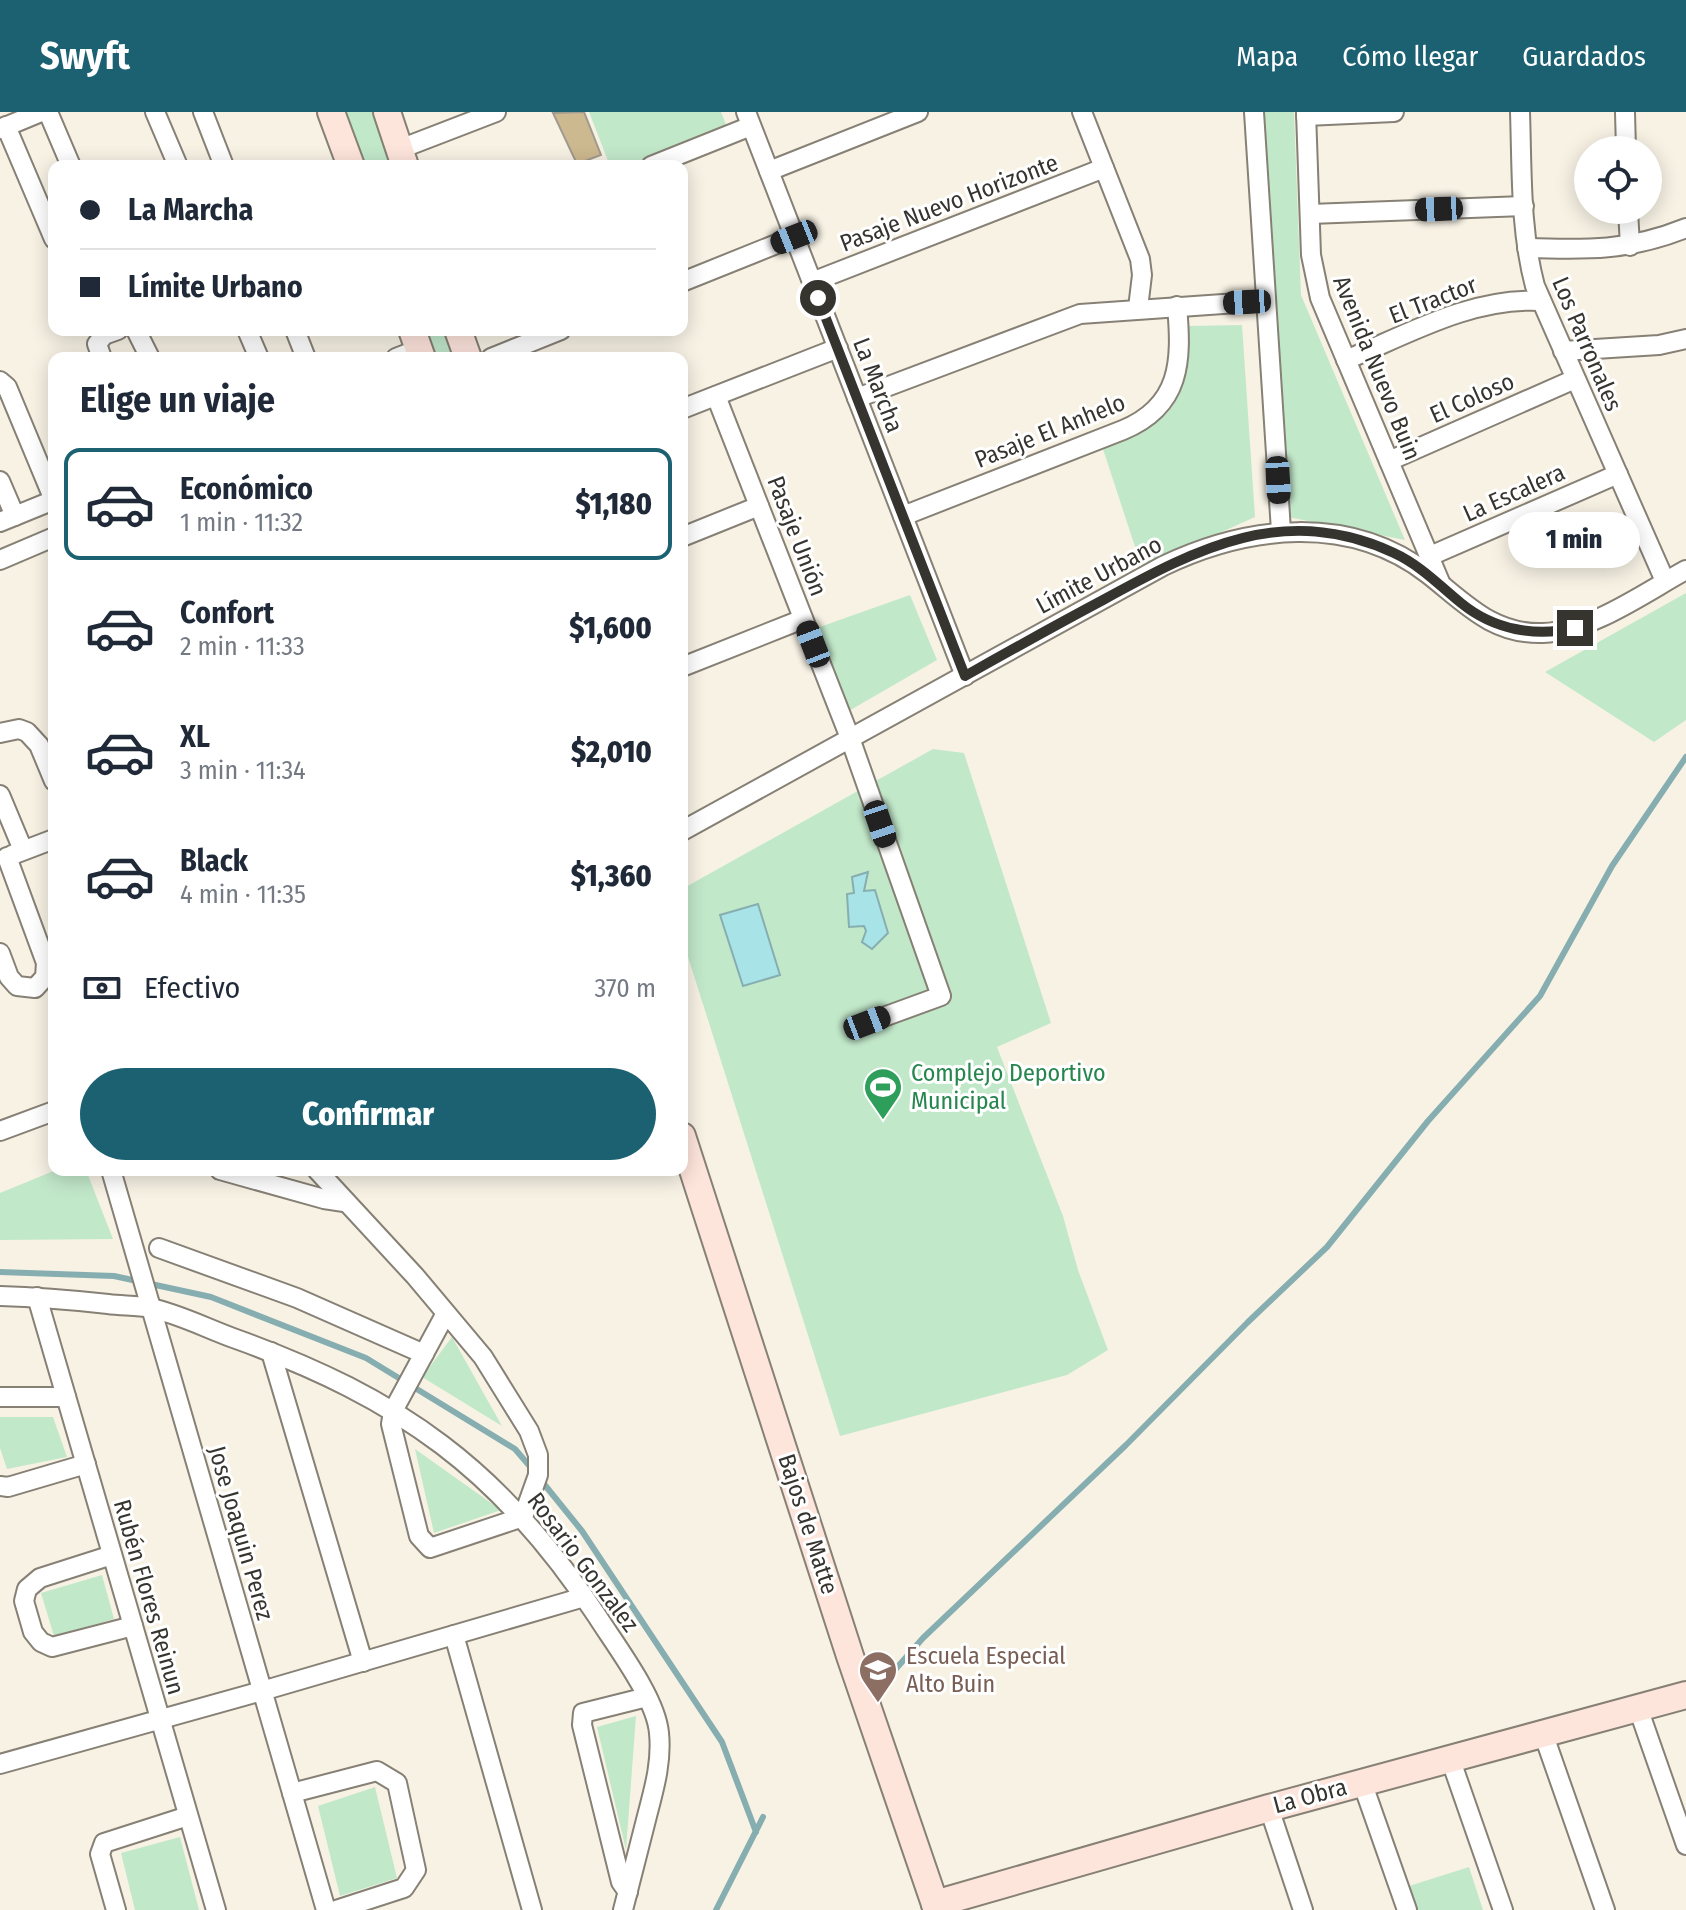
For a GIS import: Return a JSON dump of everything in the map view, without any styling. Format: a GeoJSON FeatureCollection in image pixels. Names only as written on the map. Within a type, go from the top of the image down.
{"type":"FeatureCollection","features":[{"type":"Feature","properties":{"kind":"main road"},"geometry":{"type":"LineString","coordinates":[[331,112],[349,160]]}},
{"type":"Feature","properties":{"kind":"main road"},"geometry":{"type":"LineString","coordinates":[[387,112],[402,158]]}},
{"type":"Feature","properties":{"kind":"main road","name":"Bajos de Matte"},"geometry":{"type":"LineString","coordinates":[[688,1155],[850,1656],[936,1907]]}},
{"type":"Feature","properties":{"kind":"main road","name":"La Obra"},"geometry":{"type":"LineString","coordinates":[[936,1907],[1269,1808],[1686,1695]]}},
{"type":"Feature","properties":{"kind":"street"},"geometry":{"type":"LineString","coordinates":[[41,112],[3,128],[48,226]]}},
{"type":"Feature","properties":{"kind":"street"},"geometry":{"type":"LineString","coordinates":[[48,112],[68,160]]}},
{"type":"Feature","properties":{"kind":"street"},"geometry":{"type":"LineString","coordinates":[[155,112],[175,160]]}},
{"type":"Feature","properties":{"kind":"street"},"geometry":{"type":"LineString","coordinates":[[203,112],[222,160]]}},
{"type":"Feature","properties":{"kind":"street"},"geometry":{"type":"LineString","coordinates":[[402,158],[496,112]]}},
{"type":"Feature","properties":{"kind":"street"},"geometry":{"type":"LineString","coordinates":[[769,171],[918,112]]}},
{"type":"Feature","properties":{"kind":"street"},"geometry":{"type":"LineString","coordinates":[[1082,112],[1140,259],[1142,275],[1138,308]]}},
{"type":"Feature","properties":{"kind":"street"},"geometry":{"type":"LineString","coordinates":[[1254,112],[1281,531]]}},
{"type":"Feature","properties":{"kind":"street"},"geometry":{"type":"LineString","coordinates":[[1306,114],[1394,112]]}},
{"type":"Feature","properties":{"kind":"street","name":"Los Parronales"},"geometry":{"type":"LineString","coordinates":[[1520,112],[1527,248],[1541,301],[1665,581]]}},
{"type":"Feature","properties":{"kind":"street"},"geometry":{"type":"LineString","coordinates":[[1625,112],[1626,136]]}},
{"type":"Feature","properties":{"kind":"street","name":"Avenida Nuevo Buin"},"geometry":{"type":"LineString","coordinates":[[1306,114],[1316,285],[1441,585]]}},
{"type":"Feature","properties":{"kind":"street"},"geometry":{"type":"LineString","coordinates":[[664,160],[749,119]]}},
{"type":"Feature","properties":{"kind":"street","name":"La Marcha"},"geometry":{"type":"LineString","coordinates":[[749,119],[965,676]]}},
{"type":"Feature","properties":{"kind":"street","name":"Pasaje Nuevo Horizonte"},"geometry":{"type":"LineString","coordinates":[[812,282],[1104,168]]}},
{"type":"Feature","properties":{"kind":"street"},"geometry":{"type":"LineString","coordinates":[[1310,214],[1524,206]]}},
{"type":"Feature","properties":{"kind":"street"},"geometry":{"type":"LineString","coordinates":[[1629,224],[1630,246]]}},
{"type":"Feature","properties":{"kind":"street"},"geometry":{"type":"LineString","coordinates":[[1527,248],[1630,246],[1686,228]]}},
{"type":"Feature","properties":{"kind":"street"},"geometry":{"type":"LineString","coordinates":[[688,280],[794,237]]}},
{"type":"Feature","properties":{"kind":"street","name":"El Tractor"},"geometry":{"type":"LineString","coordinates":[[1346,360],[1468,309],[1507,300],[1541,301]]}},
{"type":"Feature","properties":{"kind":"street"},"geometry":{"type":"LineString","coordinates":[[857,398],[1068,317],[1092,311],[1266,301]]}},
{"type":"Feature","properties":{"kind":"street","name":"Pasaje El Anhelo"},"geometry":{"type":"LineString","coordinates":[[903,516],[1123,430],[1149,416],[1160,405],[1175,380],[1180,351],[1177,306]]}},
{"type":"Feature","properties":{"kind":"street"},"geometry":{"type":"LineString","coordinates":[[100,352],[97,344],[107,336]]}},
{"type":"Feature","properties":{"kind":"street"},"geometry":{"type":"LineString","coordinates":[[506,352],[546,336]]}},
{"type":"Feature","properties":{"kind":"street"},"geometry":{"type":"LineString","coordinates":[[1563,351],[1685,343]]}},
{"type":"Feature","properties":{"kind":"street"},"geometry":{"type":"LineString","coordinates":[[688,407],[838,348]]}},
{"type":"Feature","properties":{"kind":"street","name":"El Coloso"},"geometry":{"type":"LineString","coordinates":[[1389,461],[1575,379]]}},
{"type":"Feature","properties":{"kind":"street"},"geometry":{"type":"LineString","coordinates":[[0,381],[7,387],[48,486]]}},
{"type":"Feature","properties":{"kind":"street","name":"Pasaje Unión"},"geometry":{"type":"LineString","coordinates":[[716,396],[850,738],[941,996],[867,1023]]}},
{"type":"Feature","properties":{"kind":"street","name":"La Escalera"},"geometry":{"type":"LineString","coordinates":[[1430,556],[1618,474]]}},
{"type":"Feature","properties":{"kind":"street"},"geometry":{"type":"LineString","coordinates":[[0,481],[8,519],[48,502]]}},
{"type":"Feature","properties":{"kind":"street"},"geometry":{"type":"LineString","coordinates":[[688,535],[759,506]]}},
{"type":"Feature","properties":{"kind":"street","name":"Límite Urbano"},"geometry":{"type":"LineString","coordinates":[[688,828],[1189,554],[1237,538],[1281,531],[1324,533],[1377,546],[1411,562],[1463,605],[1489,620],[1523,631],[1542,633],[1587,624],[1686,570]]}},
{"type":"Feature","properties":{"kind":"street"},"geometry":{"type":"LineString","coordinates":[[0,560],[48,540]]}},
{"type":"Feature","properties":{"kind":"street"},"geometry":{"type":"LineString","coordinates":[[688,665],[803,619]]}},
{"type":"Feature","properties":{"kind":"street"},"geometry":{"type":"LineString","coordinates":[[0,733],[19,729],[34,738],[48,768]]}},
{"type":"Feature","properties":{"kind":"street"},"geometry":{"type":"LineString","coordinates":[[0,795],[10,856],[46,963],[45,977],[35,988],[17,986],[9,977],[0,953]]}},
{"type":"Feature","properties":{"kind":"street"},"geometry":{"type":"LineString","coordinates":[[10,856],[48,841]]}},
{"type":"Feature","properties":{"kind":"street"},"geometry":{"type":"LineString","coordinates":[[0,1131],[48,1113]]}},
{"type":"Feature","properties":{"kind":"street","name":"Jose Joaquin Perez"},"geometry":{"type":"LineString","coordinates":[[113,1176],[326,1910]]}},
{"type":"Feature","properties":{"kind":"street"},"geometry":{"type":"LineString","coordinates":[[242,1176],[344,1202]]}},
{"type":"Feature","properties":{"kind":"street"},"geometry":{"type":"LineString","coordinates":[[322,1176],[446,1313],[483,1357],[529,1431],[538,1455],[536,1479],[523,1517],[430,1548],[419,1536],[391,1424],[393,1411],[446,1313]]}},
{"type":"Feature","properties":{"kind":"street"},"geometry":{"type":"LineString","coordinates":[[159,1248],[297,1298],[424,1354]]}},
{"type":"Feature","properties":{"kind":"street","name":"Rosario Gonzalez"},"geometry":{"type":"LineString","coordinates":[[0,1296],[148,1299],[346,1385],[393,1411],[471,1466],[523,1517],[584,1597],[647,1697],[659,1731],[659,1765],[626,1901]]}},
{"type":"Feature","properties":{"kind":"street","name":"Rubén Flores Reinun"},"geometry":{"type":"LineString","coordinates":[[37,1297],[216,1910]]}},
{"type":"Feature","properties":{"kind":"street"},"geometry":{"type":"LineString","coordinates":[[271,1352],[363,1662]]}},
{"type":"Feature","properties":{"kind":"street"},"geometry":{"type":"LineString","coordinates":[[0,1397],[66,1397]]}},
{"type":"Feature","properties":{"kind":"street"},"geometry":{"type":"LineString","coordinates":[[0,1486],[8,1487],[86,1464]]}},
{"type":"Feature","properties":{"kind":"street"},"geometry":{"type":"LineString","coordinates":[[112,1555],[35,1580],[25,1594],[26,1607],[36,1637],[52,1647],[66,1646],[133,1626]]}},
{"type":"Feature","properties":{"kind":"street"},"geometry":{"type":"LineString","coordinates":[[0,1764],[584,1597]]}},
{"type":"Feature","properties":{"kind":"street"},"geometry":{"type":"LineString","coordinates":[[454,1635],[532,1910]]}},
{"type":"Feature","properties":{"kind":"street"},"geometry":{"type":"LineString","coordinates":[[626,1901],[582,1725],[583,1713],[647,1697]]}},
{"type":"Feature","properties":{"kind":"street"},"geometry":{"type":"LineString","coordinates":[[1638,1708],[1686,1845]]}},
{"type":"Feature","properties":{"kind":"street"},"geometry":{"type":"LineString","coordinates":[[1543,1733],[1605,1910]]}},
{"type":"Feature","properties":{"kind":"street"},"geometry":{"type":"LineString","coordinates":[[1450,1758],[1503,1910]]}},
{"type":"Feature","properties":{"kind":"street"},"geometry":{"type":"LineString","coordinates":[[292,1793],[377,1771],[397,1783],[416,1870],[404,1888],[336,1910]]}},
{"type":"Feature","properties":{"kind":"street"},"geometry":{"type":"LineString","coordinates":[[1362,1782],[1407,1910]]}},
{"type":"Feature","properties":{"kind":"street"},"geometry":{"type":"LineString","coordinates":[[1269,1808],[1303,1910]]}},
{"type":"Feature","properties":{"kind":"street"},"geometry":{"type":"LineString","coordinates":[[116,1910],[101,1860],[104,1843],[188,1816]]}},
{"type":"Feature","properties":{"kind":"green space"},"geometry":{"type":"Polygon","coordinates":[[[341,112],[378,112],[395,160],[359,160],[341,112]]]}},
{"type":"Feature","properties":{"kind":"green space"},"geometry":{"type":"Polygon","coordinates":[[[589,112],[721,112],[727,127],[642,160],[608,160],[589,112]]]}},
{"type":"Feature","properties":{"kind":"green space"},"geometry":{"type":"Polygon","coordinates":[[[1264,112],[1294,112],[1301,295],[1405,540],[1288,517],[1264,112]]]}},
{"type":"Feature","properties":{"kind":"green space"},"geometry":{"type":"Polygon","coordinates":[[[1242,325],[1255,517],[1142,568],[1102,446],[1150,426],[1172,407],[1182,386],[1188,326],[1242,325]]]}},
{"type":"Feature","properties":{"kind":"green space"},"geometry":{"type":"Polygon","coordinates":[[[421,336],[454,336],[459,352],[426,352],[421,336]]]}},
{"type":"Feature","properties":{"kind":"green space"},"geometry":{"type":"Polygon","coordinates":[[[1686,593],[1686,720],[1654,742],[1545,672],[1686,593]]]}},
{"type":"Feature","properties":{"kind":"green space"},"geometry":{"type":"Polygon","coordinates":[[[910,595],[937,660],[847,712],[814,629],[910,595]]]}},
{"type":"Feature","properties":{"kind":"green space","name":"Complejo Deportivo Municipal"},"geometry":{"type":"Polygon","coordinates":[[[933,749],[964,753],[1051,1023],[997,1047],[1063,1216],[1078,1270],[1108,1350],[1067,1375],[840,1436],[688,957],[688,886],[933,749]]]}},
{"type":"Feature","properties":{"kind":"green space"},"geometry":{"type":"Polygon","coordinates":[[[48,1173],[48,1176],[88,1176],[113,1239],[0,1240],[0,1193],[48,1173]]]}},
{"type":"Feature","properties":{"kind":"green space"},"geometry":{"type":"Polygon","coordinates":[[[452,1337],[502,1426],[422,1377],[452,1337]]]}},
{"type":"Feature","properties":{"kind":"green space"},"geometry":{"type":"Polygon","coordinates":[[[0,1417],[53,1417],[67,1457],[7,1469],[0,1448],[0,1417]]]}},
{"type":"Feature","properties":{"kind":"green space"},"geometry":{"type":"Polygon","coordinates":[[[415,1449],[501,1510],[434,1533],[415,1449]]]}},
{"type":"Feature","properties":{"kind":"green space"},"geometry":{"type":"Polygon","coordinates":[[[102,1575],[114,1619],[54,1636],[41,1593],[102,1575]]]}},
{"type":"Feature","properties":{"kind":"green space"},"geometry":{"type":"Polygon","coordinates":[[[636,1716],[626,1850],[597,1727],[636,1716]]]}},
{"type":"Feature","properties":{"kind":"green space"},"geometry":{"type":"Polygon","coordinates":[[[375,1787],[397,1878],[340,1896],[318,1806],[375,1787]]]}},
{"type":"Feature","properties":{"kind":"green space"},"geometry":{"type":"Polygon","coordinates":[[[180,1837],[199,1910],[135,1910],[121,1853],[180,1837]]]}},
{"type":"Feature","properties":{"kind":"green space"},"geometry":{"type":"Polygon","coordinates":[[[1469,1867],[1483,1910],[1413,1910],[1406,1887],[1469,1867]]]}},
{"type":"Feature","properties":{"kind":"water"},"geometry":{"type":"Polygon","coordinates":[[[868,872],[864,891],[875,890],[888,933],[872,949],[862,942],[866,931],[864,926],[849,927],[847,894],[854,893],[852,877],[868,872]]]}},
{"type":"Feature","properties":{"kind":"water"},"geometry":{"type":"Polygon","coordinates":[[[758,904],[780,975],[743,986],[720,915],[758,904]]]}},
{"type":"Feature","properties":{"kind":"building"},"geometry":{"type":"Polygon","coordinates":[[[584,112],[601,155],[575,160],[553,113],[584,112]]]}},
{"type":"Feature","properties":{"kind":"waterway"},"geometry":{"type":"LineString","coordinates":[[879,1688],[923,1638],[1126,1445],[1327,1247],[1428,1121],[1540,996],[1612,866],[1686,757]]}},
{"type":"Feature","properties":{"kind":"waterway"},"geometry":{"type":"LineString","coordinates":[[0,1272],[114,1276],[211,1297],[366,1358],[515,1449],[533,1470]]}},
{"type":"Feature","properties":{"kind":"waterway"},"geometry":{"type":"LineString","coordinates":[[540,1479],[582,1531],[722,1742],[756,1832]]}},
{"type":"Feature","properties":{"kind":"waterway"},"geometry":{"type":"LineString","coordinates":[[716,1910],[763,1817]]}},
{"type":"Feature","properties":{"kind":"place","name":"Complejo Deportivo Municipal"},"geometry":{"type":"Point","coordinates":[883,1121]}},
{"type":"Feature","properties":{"kind":"place","name":"Escuela Especial Alto Buin"},"geometry":{"type":"Point","coordinates":[878,1704]}},
{"type":"Feature","properties":{"kind":"route"},"geometry":{"type":"LineString","coordinates":[[818,298],[965,676],[1189,554],[1217,543],[1281,531],[1324,533],[1395,553],[1427,573],[1463,605],[1504,626],[1532,633],[1575,628]]}}]}
